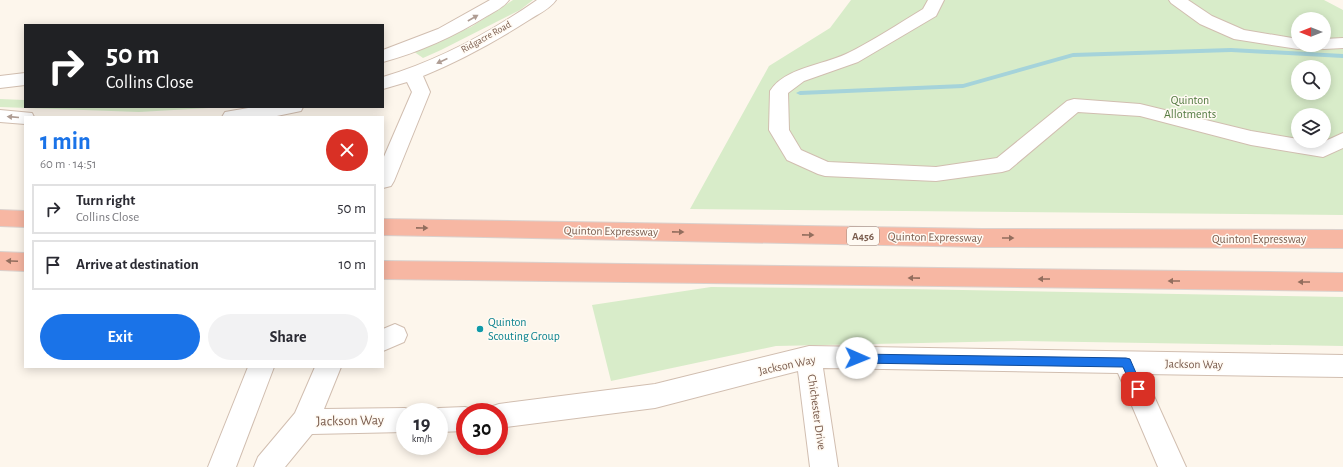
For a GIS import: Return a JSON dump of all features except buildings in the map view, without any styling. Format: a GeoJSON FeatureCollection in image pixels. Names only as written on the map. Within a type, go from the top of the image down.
{"type":"FeatureCollection","features":[{"type":"Feature","properties":{"kind":"highway"},"geometry":{"type":"LineString","coordinates":[[0,218],[24,219]]}},
{"type":"Feature","properties":{"kind":"highway","name":"Quinton Expressway"},"geometry":{"type":"LineString","coordinates":[[384,227],[982,238],[1343,239]]}},
{"type":"Feature","properties":{"kind":"highway"},"geometry":{"type":"LineString","coordinates":[[0,261],[24,262]]}},
{"type":"Feature","properties":{"kind":"highway"},"geometry":{"type":"LineString","coordinates":[[384,270],[1343,282]]}},
{"type":"Feature","properties":{"kind":"street","name":"Ridgacre Road"},"geometry":{"type":"LineString","coordinates":[[391,54],[472,19],[501,0]]}},
{"type":"Feature","properties":{"kind":"street","name":"Ridgacre Road"},"geometry":{"type":"LineString","coordinates":[[384,83],[417,72],[462,51],[501,30],[548,0]]}},
{"type":"Feature","properties":{"kind":"street"},"geometry":{"type":"LineString","coordinates":[[936,0],[930,12],[852,58],[798,77],[779,91],[779,130],[794,155],[825,169],[833,170],[936,174],[1002,165],[1074,105],[1140,110],[1251,138],[1323,150],[1343,140]]}},
{"type":"Feature","properties":{"kind":"street"},"geometry":{"type":"LineString","coordinates":[[1177,0],[1206,20],[1240,35],[1291,43]]}},
{"type":"Feature","properties":{"kind":"street"},"geometry":{"type":"LineString","coordinates":[[1331,44],[1343,43]]}},
{"type":"Feature","properties":{"kind":"street"},"geometry":{"type":"LineString","coordinates":[[384,181],[421,92],[417,72],[391,54]]}},
{"type":"Feature","properties":{"kind":"street"},"geometry":{"type":"LineString","coordinates":[[0,82],[24,79]]}},
{"type":"Feature","properties":{"kind":"street"},"geometry":{"type":"LineString","coordinates":[[0,89],[24,90]]}},
{"type":"Feature","properties":{"kind":"street"},"geometry":{"type":"LineString","coordinates":[[238,116],[288,108]]}},
{"type":"Feature","properties":{"kind":"street"},"geometry":{"type":"LineString","coordinates":[[0,116],[24,118]]}},
{"type":"Feature","properties":{"kind":"street","name":"Jackson Way"},"geometry":{"type":"LineString","coordinates":[[508,415],[655,396],[809,357],[1343,366]]}},
{"type":"Feature","properties":{"kind":"street","name":"Chichester Drive"},"geometry":{"type":"LineString","coordinates":[[809,357],[824,467]]}},
{"type":"Feature","properties":{"kind":"street"},"geometry":{"type":"LineString","coordinates":[[1126,363],[1172,467]]}},
{"type":"Feature","properties":{"kind":"street"},"geometry":{"type":"LineString","coordinates":[[222,467],[261,368]]}},
{"type":"Feature","properties":{"kind":"street"},"geometry":{"type":"LineString","coordinates":[[305,422],[328,368]]}},
{"type":"Feature","properties":{"kind":"street","name":"Jackson Way"},"geometry":{"type":"LineString","coordinates":[[268,467],[305,422],[396,420]]}},
{"type":"Feature","properties":{"kind":"green space"},"geometry":{"type":"Polygon","coordinates":[[[513,0],[533,0],[520,10],[423,58],[413,51],[471,27],[513,0]]]}},
{"type":"Feature","properties":{"kind":"green space","name":"Quinton Allotments"},"geometry":{"type":"Polygon","coordinates":[[[851,0],[1324,0],[1343,10],[1343,215],[690,209],[769,66],[830,28],[851,0]]]}},
{"type":"Feature","properties":{"kind":"green space"},"geometry":{"type":"Polygon","coordinates":[[[0,99],[24,100],[24,108],[0,107],[0,99]]]}},
{"type":"Feature","properties":{"kind":"green space"},"geometry":{"type":"Polygon","coordinates":[[[28,108],[209,108],[139,112],[28,108]]]}},
{"type":"Feature","properties":{"kind":"green space"},"geometry":{"type":"Polygon","coordinates":[[[711,287],[1343,297],[1343,346],[1022,341],[776,346],[611,381],[592,305],[711,287]]]}},
{"type":"Feature","properties":{"kind":"waterway"},"geometry":{"type":"LineString","coordinates":[[800,93],[963,86],[1073,55],[1231,50],[1343,56]]}},
{"type":"Feature","properties":{"kind":"place","name":"Quinton Scouting Group"},"geometry":{"type":"Point","coordinates":[480,329]}},
{"type":"Feature","properties":{"kind":"route"},"geometry":{"type":"LineString","coordinates":[[857,358],[1126,363],[1138,389]]}}]}
